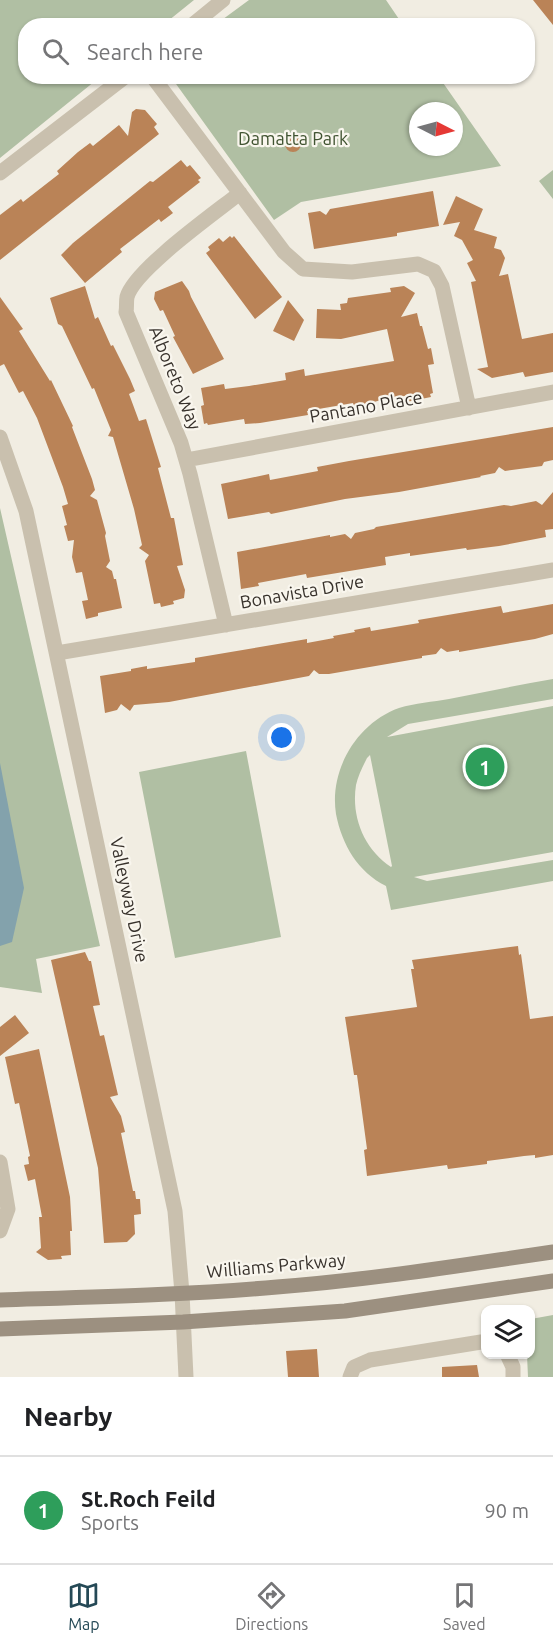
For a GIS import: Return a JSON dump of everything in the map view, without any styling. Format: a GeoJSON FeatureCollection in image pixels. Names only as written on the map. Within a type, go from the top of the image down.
{"type":"FeatureCollection","features":[{"type":"Feature","properties":{"kind":"main road","name":"Williams Parkway"},"geometry":{"type":"LineString","coordinates":[[0,1300],[182,1293],[323,1282],[553,1252]]}},
{"type":"Feature","properties":{"kind":"main road"},"geometry":{"type":"LineString","coordinates":[[0,1329],[183,1322],[345,1311],[553,1281]]}},
{"type":"Feature","properties":{"kind":"street"},"geometry":{"type":"LineString","coordinates":[[201,18],[223,0]]}},
{"type":"Feature","properties":{"kind":"street"},"geometry":{"type":"LineString","coordinates":[[0,172],[116,84]]}},
{"type":"Feature","properties":{"kind":"street"},"geometry":{"type":"LineString","coordinates":[[158,84],[284,252],[303,269],[351,272],[418,264],[434,271],[442,286],[469,408]]}},
{"type":"Feature","properties":{"kind":"street","name":"Alboreto Way"},"geometry":{"type":"LineString","coordinates":[[226,625],[186,460],[126,312],[127,297],[150,266],[240,193]]}},
{"type":"Feature","properties":{"kind":"street","name":"Pantano Place"},"geometry":{"type":"LineString","coordinates":[[186,460],[553,392]]}},
{"type":"Feature","properties":{"kind":"street","name":"Valleyway Drive"},"geometry":{"type":"LineString","coordinates":[[0,437],[26,511],[175,1210],[186,1377]]}},
{"type":"Feature","properties":{"kind":"street","name":"Bonavista Drive"},"geometry":{"type":"LineString","coordinates":[[57,653],[553,570]]}},
{"type":"Feature","properties":{"kind":"street"},"geometry":{"type":"LineString","coordinates":[[0,1162],[8,1209],[0,1230]]}},
{"type":"Feature","properties":{"kind":"street"},"geometry":{"type":"LineString","coordinates":[[350,1377],[354,1367],[370,1360],[481,1342]]}},
{"type":"Feature","properties":{"kind":"street"},"geometry":{"type":"LineString","coordinates":[[509,1359],[513,1367],[513,1377]]}},
{"type":"Feature","properties":{"kind":"green space"},"geometry":{"type":"Polygon","coordinates":[[[0,0],[194,0],[172,18],[18,18],[18,84],[91,84],[0,158],[0,0]]]}},
{"type":"Feature","properties":{"kind":"green space"},"geometry":{"type":"Polygon","coordinates":[[[249,0],[386,0],[398,18],[225,18],[249,0]]]}},
{"type":"Feature","properties":{"kind":"green space","name":"Damatta Park"},"geometry":{"type":"Polygon","coordinates":[[[176,84],[444,84],[456,102],[409,102],[409,156],[463,156],[463,111],[501,166],[301,202],[274,220],[176,84]]]}},
{"type":"Feature","properties":{"kind":"green space"},"geometry":{"type":"Polygon","coordinates":[[[553,170],[553,199],[539,181],[553,170]]]}},
{"type":"Feature","properties":{"kind":"green space"},"geometry":{"type":"Polygon","coordinates":[[[0,508],[100,946],[36,959],[42,993],[0,987],[0,508]]]}},
{"type":"Feature","properties":{"kind":"green space"},"geometry":{"type":"Polygon","coordinates":[[[553,679],[553,699],[408,724],[387,737],[553,706],[553,852],[414,877],[427,881],[553,860],[553,881],[391,910],[386,886],[359,865],[342,836],[336,814],[337,781],[349,750],[370,725],[399,708],[553,679]],[[370,755],[356,785],[358,820],[373,851],[392,866],[370,755]]]}},
{"type":"Feature","properties":{"kind":"green space"},"geometry":{"type":"Polygon","coordinates":[[[246,751],[281,937],[175,958],[139,772],[246,751]]]}},
{"type":"Feature","properties":{"kind":"green space"},"geometry":{"type":"Polygon","coordinates":[[[553,1315],[553,1377],[528,1377],[527,1359],[535,1359],[535,1318],[553,1315]]]}},
{"type":"Feature","properties":{"kind":"water"},"geometry":{"type":"Polygon","coordinates":[[[0,763],[24,888],[12,942],[0,946],[0,763]]]}},
{"type":"Feature","properties":{"kind":"building"},"geometry":{"type":"Polygon","coordinates":[[[533,0],[553,0],[553,25],[533,0]]]}},
{"type":"Feature","properties":{"kind":"building"},"geometry":{"type":"Polygon","coordinates":[[[136,109],[145,110],[157,124],[154,127],[159,134],[0,260],[0,215],[21,199],[23,202],[59,174],[57,171],[78,152],[90,143],[93,146],[119,125],[128,136],[132,112],[136,109]]]}},
{"type":"Feature","properties":{"kind":"building"},"geometry":{"type":"Polygon","coordinates":[[[293,136],[301,144],[293,152],[285,144],[293,136]]]}},
{"type":"Feature","properties":{"kind":"building"},"geometry":{"type":"Polygon","coordinates":[[[181,160],[187,167],[190,165],[201,178],[198,180],[200,182],[168,207],[173,213],[161,222],[159,219],[120,249],[122,252],[85,283],[61,255],[150,181],[153,182],[181,160]]]}},
{"type":"Feature","properties":{"kind":"building"},"geometry":{"type":"Polygon","coordinates":[[[433,191],[439,226],[397,233],[397,236],[314,249],[308,213],[320,211],[326,215],[330,209],[433,191]]]}},
{"type":"Feature","properties":{"kind":"building"},"geometry":{"type":"Polygon","coordinates":[[[456,196],[483,209],[474,230],[497,237],[494,248],[501,250],[505,258],[499,276],[508,274],[522,339],[553,333],[553,372],[525,377],[523,372],[492,378],[477,369],[488,367],[471,282],[476,281],[467,263],[473,260],[462,240],[454,236],[460,222],[443,225],[456,196]]]}},
{"type":"Feature","properties":{"kind":"building"},"geometry":{"type":"Polygon","coordinates":[[[230,236],[232,238],[234,236],[282,297],[255,319],[206,253],[210,250],[208,247],[219,238],[223,242],[230,236]]]}},
{"type":"Feature","properties":{"kind":"building"},"geometry":{"type":"Polygon","coordinates":[[[182,281],[224,359],[193,374],[173,337],[175,336],[163,310],[160,311],[154,299],[155,292],[182,281]]]}},
{"type":"Feature","properties":{"kind":"building"},"geometry":{"type":"Polygon","coordinates":[[[85,286],[95,319],[98,317],[130,379],[135,391],[129,394],[139,421],[146,419],[161,467],[158,468],[171,518],[174,518],[183,565],[177,566],[185,590],[184,598],[173,601],[174,604],[161,607],[160,603],[154,604],[145,561],[149,555],[139,548],[142,545],[134,509],[113,437],[108,436],[111,430],[94,388],[92,389],[62,326],[58,324],[50,298],[85,286]]]}},
{"type":"Feature","properties":{"kind":"building"},"geometry":{"type":"Polygon","coordinates":[[[404,286],[415,293],[401,317],[417,313],[428,349],[431,348],[434,364],[428,365],[433,393],[430,394],[431,397],[406,402],[405,396],[380,399],[374,404],[354,407],[353,403],[307,411],[308,415],[260,423],[245,424],[244,419],[204,424],[201,388],[224,384],[225,389],[249,386],[286,380],[285,373],[304,369],[305,376],[394,361],[387,329],[341,339],[316,338],[317,309],[341,310],[340,304],[347,303],[348,298],[391,292],[390,288],[404,286]]]}},
{"type":"Feature","properties":{"kind":"building"},"geometry":{"type":"Polygon","coordinates":[[[0,297],[23,329],[19,331],[51,380],[73,426],[95,490],[90,496],[97,500],[106,533],[110,561],[106,567],[112,571],[116,579],[122,608],[98,613],[98,616],[86,619],[82,601],[88,600],[82,572],[76,573],[72,557],[74,540],[68,541],[64,526],[67,525],[62,506],[68,504],[63,487],[37,418],[23,391],[19,393],[4,364],[0,366],[0,297]]]}},
{"type":"Feature","properties":{"kind":"building"},"geometry":{"type":"Polygon","coordinates":[[[288,300],[304,320],[294,341],[273,331],[288,300]]]}},
{"type":"Feature","properties":{"kind":"building"},"geometry":{"type":"Polygon","coordinates":[[[553,427],[553,460],[544,462],[542,466],[505,471],[499,467],[495,473],[481,477],[345,499],[271,514],[269,512],[228,519],[221,484],[269,474],[270,480],[318,471],[317,467],[349,461],[553,427]]]}},
{"type":"Feature","properties":{"kind":"building"},"geometry":{"type":"Polygon","coordinates":[[[553,492],[553,529],[545,530],[546,537],[467,550],[466,548],[385,557],[386,565],[307,578],[306,574],[258,583],[259,586],[241,589],[237,552],[330,535],[330,537],[345,534],[351,539],[355,533],[376,527],[504,505],[511,506],[536,501],[542,505],[553,492]]]}},
{"type":"Feature","properties":{"kind":"building"},"geometry":{"type":"Polygon","coordinates":[[[553,604],[553,634],[535,639],[459,652],[459,650],[447,652],[441,648],[436,654],[422,656],[422,658],[329,674],[319,674],[314,670],[309,676],[169,702],[134,705],[130,711],[121,704],[117,710],[105,713],[100,676],[147,666],[147,669],[195,662],[195,658],[307,639],[307,643],[334,638],[333,636],[355,632],[354,630],[370,627],[371,631],[419,623],[418,620],[501,606],[503,613],[553,604]]]}},
{"type":"Feature","properties":{"kind":"building"},"geometry":{"type":"Polygon","coordinates":[[[518,946],[530,1019],[553,1016],[553,1155],[535,1158],[535,1155],[524,1156],[448,1169],[447,1165],[367,1176],[364,1150],[367,1149],[357,1075],[354,1075],[345,1017],[417,1007],[411,969],[414,969],[412,960],[518,946]]]}},
{"type":"Feature","properties":{"kind":"building"},"geometry":{"type":"Polygon","coordinates":[[[85,952],[91,961],[100,1005],[93,1006],[100,1036],[104,1035],[118,1095],[110,1097],[121,1116],[125,1132],[121,1133],[133,1191],[135,1191],[136,1199],[140,1199],[141,1214],[134,1215],[135,1234],[127,1242],[104,1243],[98,1168],[51,960],[85,952]]]}},
{"type":"Feature","properties":{"kind":"building"},"geometry":{"type":"Polygon","coordinates":[[[15,1015],[29,1033],[0,1056],[0,1027],[15,1015]]]}},
{"type":"Feature","properties":{"kind":"building"},"geometry":{"type":"Polygon","coordinates":[[[39,1049],[70,1197],[71,1255],[61,1256],[62,1259],[48,1260],[36,1252],[41,1248],[39,1217],[42,1217],[35,1179],[28,1181],[24,1165],[29,1164],[28,1157],[30,1156],[19,1103],[15,1104],[5,1057],[39,1049]]]}},
{"type":"Feature","properties":{"kind":"building"},"geometry":{"type":"Polygon","coordinates":[[[317,1349],[319,1377],[288,1377],[286,1351],[317,1349]]]}},
{"type":"Feature","properties":{"kind":"building"},"geometry":{"type":"Polygon","coordinates":[[[477,1365],[479,1377],[442,1377],[442,1367],[477,1365]]]}},
{"type":"Feature","properties":{"kind":"place","name":"St.Roch Feild"},"geometry":{"type":"Point","coordinates":[485,767]}}]}
